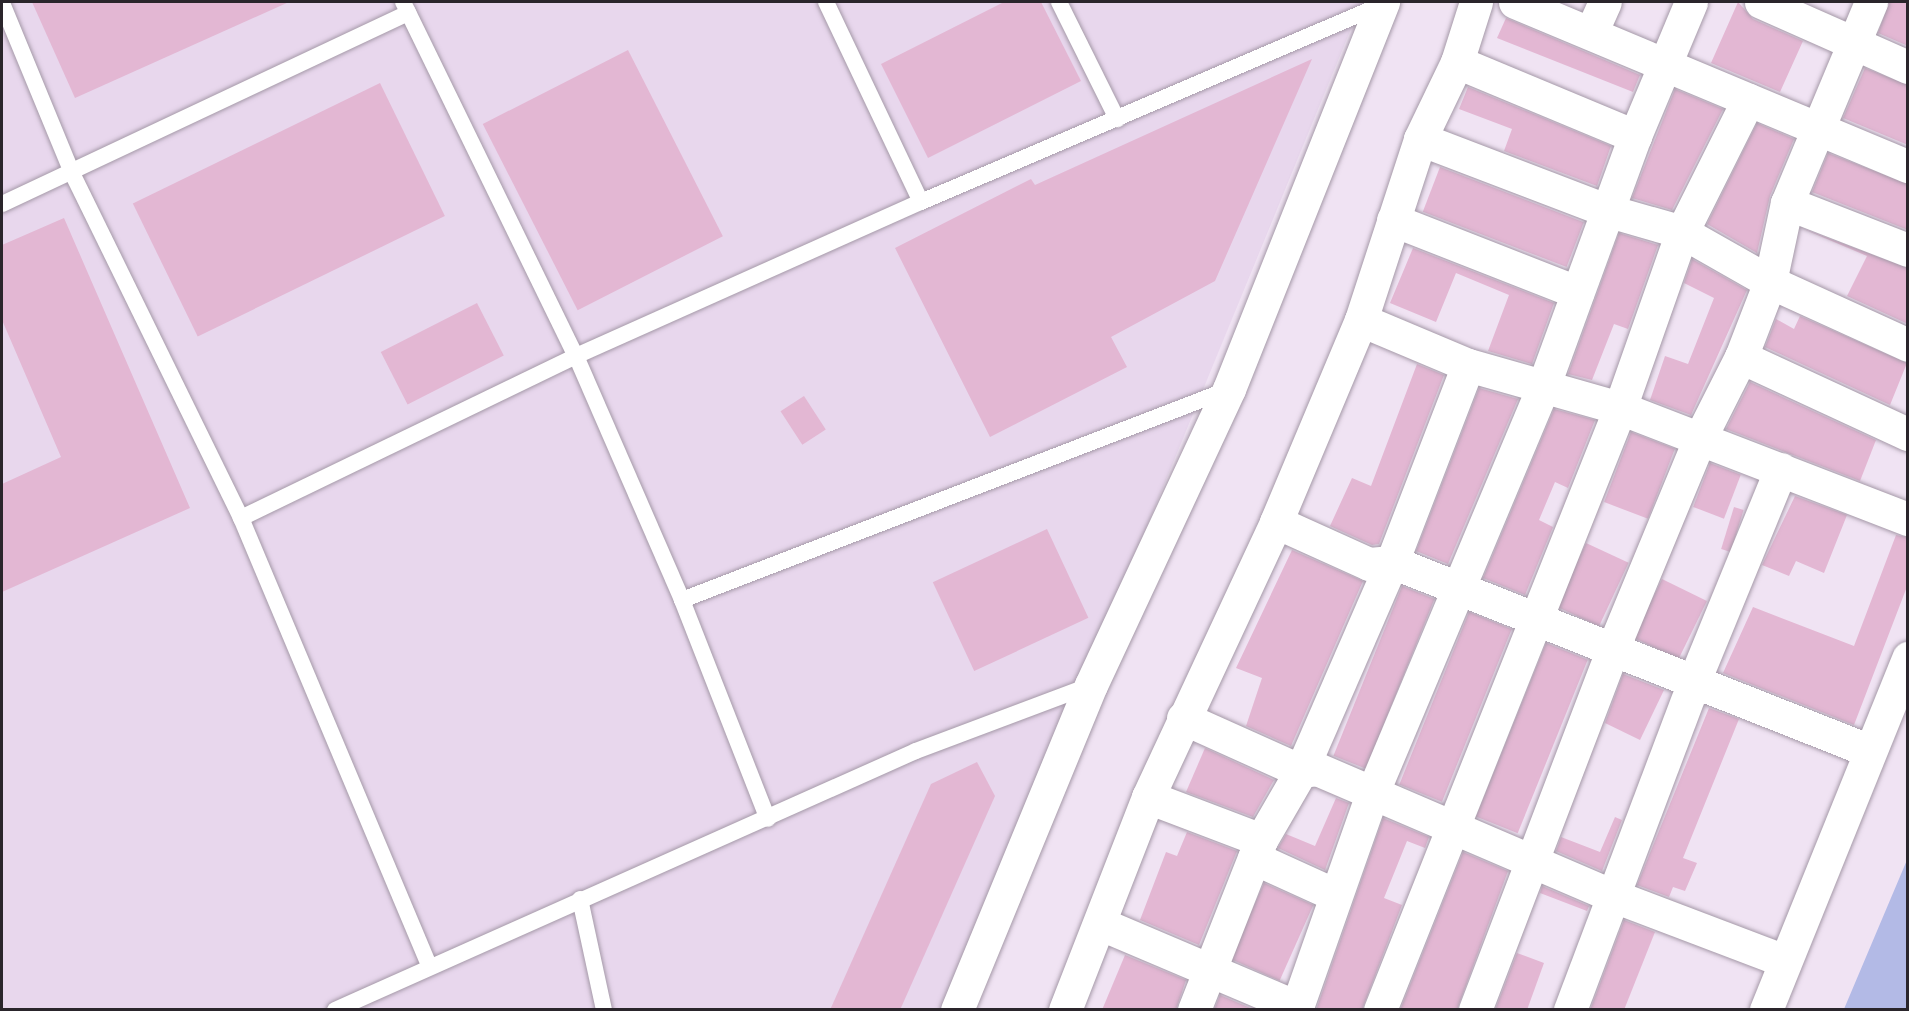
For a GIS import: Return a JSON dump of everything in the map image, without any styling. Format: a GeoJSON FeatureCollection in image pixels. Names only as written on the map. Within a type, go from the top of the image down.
{"type":"FeatureCollection","features":[{"type":"Feature","properties":{"kind":"street"},"geometry":{"type":"LineString","coordinates":[[1065,1010],[1101,924],[1148,797],[1276,522],[1360,320],[1420,139],[1457,62],[1476,2]]}},
{"type":"Feature","properties":{"kind":"street"},"geometry":{"type":"LineString","coordinates":[[1515,2],[1908,166]]}},
{"type":"Feature","properties":{"kind":"street"},"geometry":{"type":"LineString","coordinates":[[1591,33],[1605,2]]}},
{"type":"Feature","properties":{"kind":"street"},"geometry":{"type":"LineString","coordinates":[[1761,2],[1857,42],[1908,67]]}},
{"type":"Feature","properties":{"kind":"street"},"geometry":{"type":"LineString","coordinates":[[1474,1010],[1613,648],[1700,438],[1741,357],[1770,282],[1787,203],[1857,42],[1871,2]]}},
{"type":"Feature","properties":{"kind":"street"},"geometry":{"type":"LineString","coordinates":[[957,1010],[1091,685],[1230,389],[1382,3]]}},
{"type":"Feature","properties":{"kind":"street"},"geometry":{"type":"LineString","coordinates":[[1101,924],[1299,1009],[1333,894],[1372,794],[1461,588],[1542,390],[1663,64],[1682,4]]}},
{"type":"Feature","properties":{"kind":"street"},"geometry":{"type":"LineString","coordinates":[[1457,62],[1635,136]]}},
{"type":"Feature","properties":{"kind":"street"},"geometry":{"type":"LineString","coordinates":[[1380,1010],[1451,823],[1620,408],[1682,232],[1748,100]]}},
{"type":"Feature","properties":{"kind":"street"},"geometry":{"type":"LineString","coordinates":[[1420,139],[1609,211],[1682,232],[1770,282],[1908,345]]}},
{"type":"Feature","properties":{"kind":"street"},"geometry":{"type":"LineString","coordinates":[[1787,203],[1908,250]]}},
{"type":"Feature","properties":{"kind":"street"},"geometry":{"type":"LineString","coordinates":[[1393,220],[1577,292]]}},
{"type":"Feature","properties":{"kind":"street"},"geometry":{"type":"LineString","coordinates":[[1360,320],[1468,365],[1542,390],[1620,408],[1908,519]]}},
{"type":"Feature","properties":{"kind":"street"},"geometry":{"type":"LineString","coordinates":[[1741,357],[1908,434]]}},
{"type":"Feature","properties":{"kind":"street"},"geometry":{"type":"LineString","coordinates":[[1194,1010],[1257,849],[1301,771],[1392,562],[1468,365]]}},
{"type":"Feature","properties":{"kind":"street"},"geometry":{"type":"LineString","coordinates":[[1570,1010],[1611,896],[1694,681],[1781,469]]}},
{"type":"Feature","properties":{"kind":"street"},"geometry":{"type":"LineString","coordinates":[[1276,522],[1369,564],[1392,562],[1870,752]]}},
{"type":"Feature","properties":{"kind":"street"},"geometry":{"type":"LineString","coordinates":[[1766,1010],[1908,658]]}},
{"type":"Feature","properties":{"kind":"street"},"geometry":{"type":"LineString","coordinates":[[1183,718],[1301,771],[1317,769],[1372,794],[1451,823],[1611,896],[1785,961]]}},
{"type":"Feature","properties":{"kind":"street"},"geometry":{"type":"LineString","coordinates":[[1148,797],[1257,849],[1333,894]]}},
{"type":"Feature","properties":{"kind":"lane"},"geometry":{"type":"LineString","coordinates":[[826,2],[921,202]]}},
{"type":"Feature","properties":{"kind":"lane"},"geometry":{"type":"LineString","coordinates":[[1059,2],[1117,119]]}},
{"type":"Feature","properties":{"kind":"lane"},"geometry":{"type":"LineString","coordinates":[[2,3],[72,173],[241,518],[429,965]]}},
{"type":"Feature","properties":{"kind":"lane"},"geometry":{"type":"LineString","coordinates":[[241,518],[576,356],[921,202],[1382,3]]}},
{"type":"Feature","properties":{"kind":"lane"},"geometry":{"type":"LineString","coordinates":[[2,204],[72,173],[405,7],[576,356],[682,600],[768,819]]}},
{"type":"Feature","properties":{"kind":"lane"},"geometry":{"type":"LineString","coordinates":[[682,600],[1230,389]]}},
{"type":"Feature","properties":{"kind":"lane"},"geometry":{"type":"LineString","coordinates":[[334,1010],[429,965],[768,819],[916,751],[1091,685]]}},
{"type":"Feature","properties":{"kind":"lane"},"geometry":{"type":"LineString","coordinates":[[580,899],[604,1010]]}},
{"type":"Feature","properties":{"kind":"shaded area"},"geometry":{"type":"Polygon","coordinates":[[[2,2],[1362,2],[949,1009],[2,1010],[2,2]]]}},
{"type":"Feature","properties":{"kind":"water"},"geometry":{"type":"Polygon","coordinates":[[[1907,860],[1907,1009],[1844,1009],[1907,860]]]}},
{"type":"Feature","properties":{"kind":"building"},"geometry":{"type":"Polygon","coordinates":[[[32,2],[289,2],[75,98],[32,2]]]}},
{"type":"Feature","properties":{"kind":"building"},"geometry":{"type":"Polygon","coordinates":[[[1004,2],[1041,2],[1081,81],[928,158],[881,64],[1004,2]]]}},
{"type":"Feature","properties":{"kind":"building"},"geometry":{"type":"Polygon","coordinates":[[[1738,2],[1753,19],[1803,41],[1780,92],[1711,63],[1738,2]]]}},
{"type":"Feature","properties":{"kind":"building"},"geometry":{"type":"Polygon","coordinates":[[[1889,2],[1908,2],[1908,46],[1878,33],[1889,2]]]}},
{"type":"Feature","properties":{"kind":"building"},"geometry":{"type":"Polygon","coordinates":[[[1506,18],[1640,75],[1633,92],[1497,38],[1506,18]]]}},
{"type":"Feature","properties":{"kind":"building"},"geometry":{"type":"Polygon","coordinates":[[[628,50],[723,236],[578,310],[483,124],[628,50]]]}},
{"type":"Feature","properties":{"kind":"building"},"geometry":{"type":"Polygon","coordinates":[[[1312,59],[1215,281],[1111,337],[1127,367],[990,437],[895,248],[1031,179],[1035,185],[1312,59]]]}},
{"type":"Feature","properties":{"kind":"building"},"geometry":{"type":"Polygon","coordinates":[[[1865,68],[1908,85],[1908,145],[1843,118],[1865,68]]]}},
{"type":"Feature","properties":{"kind":"building"},"geometry":{"type":"Polygon","coordinates":[[[380,83],[445,216],[198,337],[133,204],[380,83]]]}},
{"type":"Feature","properties":{"kind":"building"},"geometry":{"type":"Polygon","coordinates":[[[1468,87],[1611,146],[1597,186],[1504,151],[1512,129],[1459,109],[1468,87]]]}},
{"type":"Feature","properties":{"kind":"building"},"geometry":{"type":"Polygon","coordinates":[[[1675,89],[1723,109],[1672,210],[1632,198],[1675,89]]]}},
{"type":"Feature","properties":{"kind":"building"},"geometry":{"type":"Polygon","coordinates":[[[1757,123],[1794,139],[1770,196],[1757,253],[1707,224],[1757,123]]]}},
{"type":"Feature","properties":{"kind":"building"},"geometry":{"type":"Polygon","coordinates":[[[1828,153],[1908,184],[1908,230],[1812,192],[1828,153]]]}},
{"type":"Feature","properties":{"kind":"building"},"geometry":{"type":"Polygon","coordinates":[[[1440,167],[1584,222],[1567,267],[1423,212],[1440,167]]]}},
{"type":"Feature","properties":{"kind":"building"},"geometry":{"type":"Polygon","coordinates":[[[64,218],[190,508],[2,592],[2,484],[61,457],[2,320],[2,245],[64,218]]]}},
{"type":"Feature","properties":{"kind":"building"},"geometry":{"type":"Polygon","coordinates":[[[1801,228],[1908,268],[1908,324],[1847,296],[1867,256],[1801,228]]]}},
{"type":"Feature","properties":{"kind":"building"},"geometry":{"type":"Polygon","coordinates":[[[1619,233],[1658,245],[1628,329],[1614,324],[1592,380],[1568,374],[1619,233]]]}},
{"type":"Feature","properties":{"kind":"building"},"geometry":{"type":"Polygon","coordinates":[[[1413,248],[1554,303],[1532,364],[1488,351],[1509,295],[1456,273],[1436,322],[1390,303],[1413,248]]]}},
{"type":"Feature","properties":{"kind":"building"},"geometry":{"type":"Polygon","coordinates":[[[1692,259],[1747,290],[1691,415],[1650,400],[1665,356],[1688,364],[1714,298],[1684,283],[1692,259]]]}},
{"type":"Feature","properties":{"kind":"building"},"geometry":{"type":"Polygon","coordinates":[[[477,303],[504,356],[408,405],[381,352],[477,303]]]}},
{"type":"Feature","properties":{"kind":"building"},"geometry":{"type":"Polygon","coordinates":[[[1800,316],[1907,363],[1890,405],[1765,347],[1776,319],[1794,329],[1800,316]]]}},
{"type":"Feature","properties":{"kind":"building"},"geometry":{"type":"Polygon","coordinates":[[[1417,364],[1444,375],[1379,544],[1372,545],[1330,526],[1352,478],[1371,486],[1417,364]]]}},
{"type":"Feature","properties":{"kind":"building"},"geometry":{"type":"Polygon","coordinates":[[[1750,382],[1876,440],[1860,481],[1726,429],[1750,382]]]}},
{"type":"Feature","properties":{"kind":"building"},"geometry":{"type":"Polygon","coordinates":[[[1479,388],[1518,399],[1448,564],[1416,551],[1479,388]]]}},
{"type":"Feature","properties":{"kind":"building"},"geometry":{"type":"Polygon","coordinates":[[[804,396],[826,430],[802,445],[781,411],[804,396]]]}},
{"type":"Feature","properties":{"kind":"building"},"geometry":{"type":"Polygon","coordinates":[[[1554,409],[1595,420],[1568,488],[1555,482],[1539,520],[1553,527],[1525,595],[1483,578],[1554,409]]]}},
{"type":"Feature","properties":{"kind":"building"},"geometry":{"type":"Polygon","coordinates":[[[1631,432],[1675,449],[1648,519],[1604,502],[1631,432]]]}},
{"type":"Feature","properties":{"kind":"building"},"geometry":{"type":"Polygon","coordinates":[[[1710,463],[1741,475],[1724,519],[1693,507],[1710,463]]]}},
{"type":"Feature","properties":{"kind":"building"},"geometry":{"type":"Polygon","coordinates":[[[1795,496],[1847,515],[1824,573],[1796,561],[1789,576],[1762,565],[1795,496]]]}},
{"type":"Feature","properties":{"kind":"building"},"geometry":{"type":"Polygon","coordinates":[[[1734,507],[1744,510],[1731,552],[1721,549],[1734,507]]]}},
{"type":"Feature","properties":{"kind":"building"},"geometry":{"type":"Polygon","coordinates":[[[1047,529],[1088,618],[974,671],[933,582],[1047,529]]]}},
{"type":"Feature","properties":{"kind":"building"},"geometry":{"type":"Polygon","coordinates":[[[1896,535],[1908,537],[1908,584],[1854,725],[1723,673],[1753,607],[1854,646],[1896,535]]]}},
{"type":"Feature","properties":{"kind":"building"},"geometry":{"type":"Polygon","coordinates":[[[1586,543],[1629,563],[1599,626],[1556,606],[1586,543]]]}},
{"type":"Feature","properties":{"kind":"building"},"geometry":{"type":"Polygon","coordinates":[[[1292,550],[1363,581],[1291,746],[1246,726],[1262,678],[1236,668],[1292,550]]]}},
{"type":"Feature","properties":{"kind":"building"},"geometry":{"type":"Polygon","coordinates":[[[1662,579],[1707,601],[1678,659],[1634,637],[1662,579]]]}},
{"type":"Feature","properties":{"kind":"building"},"geometry":{"type":"Polygon","coordinates":[[[1402,586],[1434,599],[1366,769],[1333,756],[1402,586]]]}},
{"type":"Feature","properties":{"kind":"building"},"geometry":{"type":"Polygon","coordinates":[[[1469,612],[1512,629],[1442,802],[1399,784],[1469,612]]]}},
{"type":"Feature","properties":{"kind":"building"},"geometry":{"type":"Polygon","coordinates":[[[1546,643],[1588,660],[1518,833],[1476,816],[1546,643]]]}},
{"type":"Feature","properties":{"kind":"building"},"geometry":{"type":"Polygon","coordinates":[[[1623,674],[1664,690],[1640,740],[1605,723],[1623,674]]]}},
{"type":"Feature","properties":{"kind":"building"},"geometry":{"type":"Polygon","coordinates":[[[1709,708],[1739,719],[1683,858],[1697,863],[1685,891],[1673,887],[1669,897],[1637,885],[1709,708]]]}},
{"type":"Feature","properties":{"kind":"building"},"geometry":{"type":"Polygon","coordinates":[[[1205,748],[1274,780],[1253,817],[1186,792],[1205,748]]]}},
{"type":"Feature","properties":{"kind":"building"},"geometry":{"type":"Polygon","coordinates":[[[977,762],[995,796],[900,1010],[830,1010],[931,784],[977,762]]]}},
{"type":"Feature","properties":{"kind":"building"},"geometry":{"type":"Polygon","coordinates":[[[1336,798],[1349,803],[1325,870],[1278,848],[1286,834],[1315,846],[1336,798]]]}},
{"type":"Feature","properties":{"kind":"building"},"geometry":{"type":"Polygon","coordinates":[[[1615,817],[1622,820],[1602,871],[1556,851],[1561,837],[1600,852],[1615,817]]]}},
{"type":"Feature","properties":{"kind":"building"},"geometry":{"type":"Polygon","coordinates":[[[1383,818],[1429,837],[1425,848],[1407,841],[1384,898],[1402,905],[1362,1010],[1316,1010],[1383,818]]]}},
{"type":"Feature","properties":{"kind":"building"},"geometry":{"type":"Polygon","coordinates":[[[1187,832],[1237,851],[1199,945],[1140,920],[1166,852],[1177,856],[1187,832]]]}},
{"type":"Feature","properties":{"kind":"building"},"geometry":{"type":"Polygon","coordinates":[[[1463,852],[1508,871],[1457,1010],[1400,1010],[1463,852]]]}},
{"type":"Feature","properties":{"kind":"building"},"geometry":{"type":"Polygon","coordinates":[[[1264,883],[1313,905],[1280,981],[1230,959],[1264,883]]]}},
{"type":"Feature","properties":{"kind":"building"},"geometry":{"type":"Polygon","coordinates":[[[1542,886],[1589,906],[1587,911],[1540,893],[1542,886]]]}},
{"type":"Feature","properties":{"kind":"building"},"geometry":{"type":"Polygon","coordinates":[[[1624,920],[1655,932],[1624,1010],[1590,1010],[1624,920]]]}},
{"type":"Feature","properties":{"kind":"building"},"geometry":{"type":"Polygon","coordinates":[[[1517,953],[1544,963],[1527,1010],[1495,1010],[1517,953]]]}},
{"type":"Feature","properties":{"kind":"building"},"geometry":{"type":"Polygon","coordinates":[[[1125,955],[1186,980],[1176,1010],[1102,1010],[1125,955]]]}},
{"type":"Feature","properties":{"kind":"building"},"geometry":{"type":"Polygon","coordinates":[[[1220,995],[1255,1010],[1214,1010],[1220,995]]]}}]}
